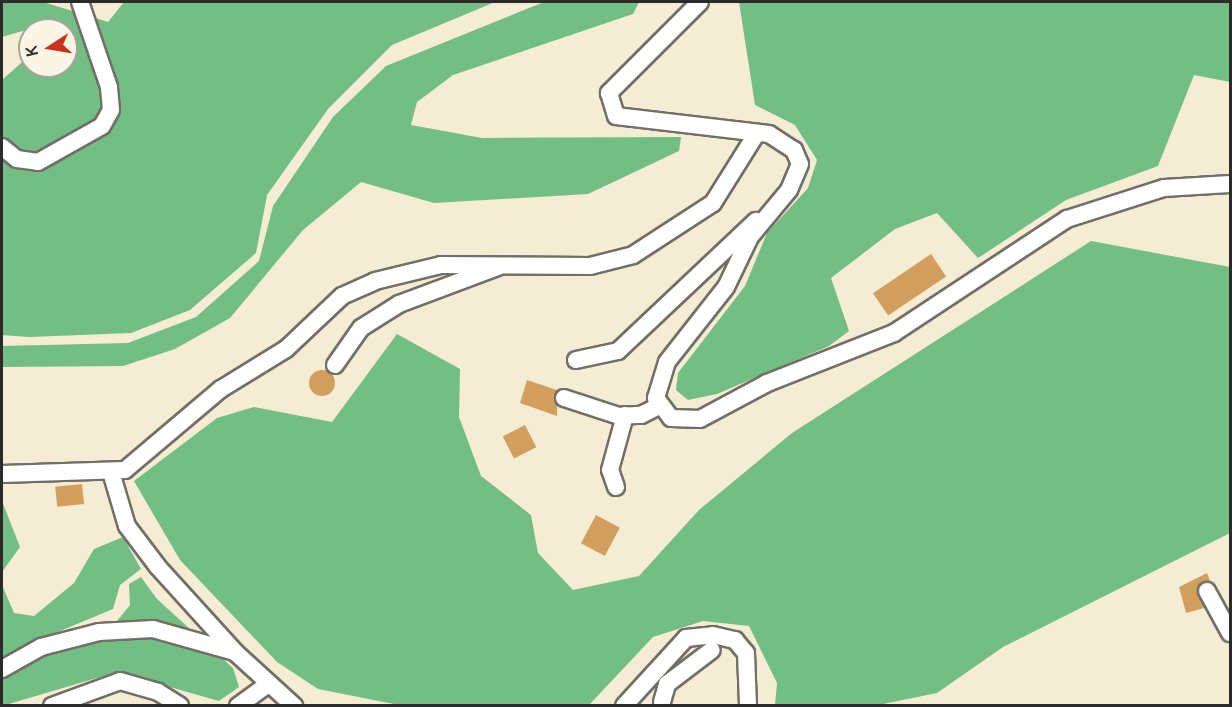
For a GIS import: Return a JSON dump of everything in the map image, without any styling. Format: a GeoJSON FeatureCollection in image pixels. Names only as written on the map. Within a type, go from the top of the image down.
{"type":"FeatureCollection","features":[{"type":"Feature","properties":{"kind":"street"},"geometry":{"type":"LineString","coordinates":[[2,147],[16,159],[39,162],[102,126],[111,110],[109,87],[80,2]]}},
{"type":"Feature","properties":{"kind":"street"},"geometry":{"type":"LineString","coordinates":[[700,2],[609,93],[616,116],[754,136],[769,134],[794,150],[800,164],[776,206],[750,237],[726,287],[667,362],[656,398],[671,418],[700,419],[767,383],[894,333],[1067,219],[1164,188],[1230,183]]}},
{"type":"Feature","properties":{"kind":"street"},"geometry":{"type":"LineString","coordinates":[[2,474],[125,470],[221,389],[286,349],[342,296],[441,265],[513,261],[590,266],[633,255],[713,203],[754,136]]}},
{"type":"Feature","properties":{"kind":"street"},"geometry":{"type":"LineString","coordinates":[[576,360],[618,351],[676,302],[739,233],[776,206]]}},
{"type":"Feature","properties":{"kind":"street"},"geometry":{"type":"LineString","coordinates":[[335,365],[361,328],[399,304],[513,261]]}},
{"type":"Feature","properties":{"kind":"street"},"geometry":{"type":"LineString","coordinates":[[564,398],[625,416],[661,405]]}},
{"type":"Feature","properties":{"kind":"street"},"geometry":{"type":"LineString","coordinates":[[616,487],[610,470],[625,416]]}},
{"type":"Feature","properties":{"kind":"street"},"geometry":{"type":"LineString","coordinates":[[111,472],[127,526],[236,653],[294,705]]}},
{"type":"Feature","properties":{"kind":"street"},"geometry":{"type":"LineString","coordinates":[[1208,591],[1230,633]]}},
{"type":"Feature","properties":{"kind":"street"},"geometry":{"type":"LineString","coordinates":[[2,669],[41,647],[99,632],[153,629],[236,653]]}},
{"type":"Feature","properties":{"kind":"street"},"geometry":{"type":"LineString","coordinates":[[624,705],[686,638],[713,635],[735,640],[746,653],[748,705]]}},
{"type":"Feature","properties":{"kind":"street"},"geometry":{"type":"LineString","coordinates":[[662,702],[667,684],[711,650]]}},
{"type":"Feature","properties":{"kind":"street"},"geometry":{"type":"LineString","coordinates":[[651,676],[667,684]]}},
{"type":"Feature","properties":{"kind":"street"},"geometry":{"type":"LineString","coordinates":[[52,705],[120,681],[180,705]]}},
{"type":"Feature","properties":{"kind":"street"},"geometry":{"type":"LineString","coordinates":[[238,705],[268,684]]}},
{"type":"Feature","properties":{"kind":"green space"},"geometry":{"type":"Polygon","coordinates":[[[2,2],[43,2],[108,22],[124,2],[495,2],[392,45],[328,109],[267,195],[256,253],[190,310],[131,333],[29,337],[2,335],[2,80],[18,66],[18,78],[78,78],[78,18],[18,18],[18,32],[2,37],[2,2]]]}},
{"type":"Feature","properties":{"kind":"green space"},"geometry":{"type":"Polygon","coordinates":[[[544,2],[639,2],[633,14],[453,75],[417,102],[411,125],[482,138],[681,137],[679,151],[588,194],[434,203],[361,182],[303,230],[230,318],[175,349],[123,366],[2,367],[2,346],[128,343],[196,317],[259,261],[273,206],[333,117],[386,66],[544,2]]]}},
{"type":"Feature","properties":{"kind":"green space"},"geometry":{"type":"Polygon","coordinates":[[[739,2],[1230,2],[1230,82],[1194,75],[1158,166],[1066,200],[978,258],[937,213],[895,229],[831,278],[849,331],[829,346],[717,394],[688,400],[676,390],[678,373],[745,286],[767,233],[808,188],[817,160],[795,125],[755,105],[739,2]]]}},
{"type":"Feature","properties":{"kind":"green space"},"geometry":{"type":"Polygon","coordinates":[[[1091,241],[1230,267],[1230,533],[1003,647],[937,693],[878,705],[775,705],[777,683],[749,626],[703,621],[653,637],[589,705],[399,705],[318,689],[277,662],[180,560],[134,481],[217,418],[254,407],[332,422],[397,334],[460,369],[459,417],[481,476],[531,515],[538,553],[573,590],[639,576],[699,510],[792,433],[1091,241]]]}},
{"type":"Feature","properties":{"kind":"green space"},"geometry":{"type":"Polygon","coordinates":[[[2,501],[20,547],[2,572],[2,501]]]}},
{"type":"Feature","properties":{"kind":"green space"},"geometry":{"type":"Polygon","coordinates":[[[123,537],[141,569],[120,585],[113,609],[36,641],[2,664],[2,585],[14,613],[34,616],[74,583],[94,549],[123,537]]]}},
{"type":"Feature","properties":{"kind":"green space"},"geometry":{"type":"Polygon","coordinates":[[[141,577],[157,599],[233,668],[239,687],[219,701],[117,672],[2,706],[2,671],[117,621],[130,605],[129,584],[141,577]]]}},
{"type":"Feature","properties":{"kind":"building"},"geometry":{"type":"Polygon","coordinates":[[[931,254],[946,276],[888,316],[873,293],[931,254]]]}},
{"type":"Feature","properties":{"kind":"building"},"geometry":{"type":"Polygon","coordinates":[[[322,370],[331,374],[335,383],[331,392],[322,396],[313,392],[309,383],[313,374],[322,370]]]}},
{"type":"Feature","properties":{"kind":"building"},"geometry":{"type":"Polygon","coordinates":[[[527,380],[557,390],[557,416],[520,403],[527,380]]]}},
{"type":"Feature","properties":{"kind":"building"},"geometry":{"type":"Polygon","coordinates":[[[525,425],[536,447],[514,459],[503,436],[525,425]]]}},
{"type":"Feature","properties":{"kind":"building"},"geometry":{"type":"Polygon","coordinates":[[[82,484],[84,504],[57,507],[55,487],[82,484]]]}},
{"type":"Feature","properties":{"kind":"building"},"geometry":{"type":"Polygon","coordinates":[[[596,515],[620,528],[605,556],[581,543],[596,515]]]}},
{"type":"Feature","properties":{"kind":"building"},"geometry":{"type":"Polygon","coordinates":[[[1207,573],[1210,581],[1197,590],[1204,608],[1186,613],[1179,587],[1207,573]]]}}]}
